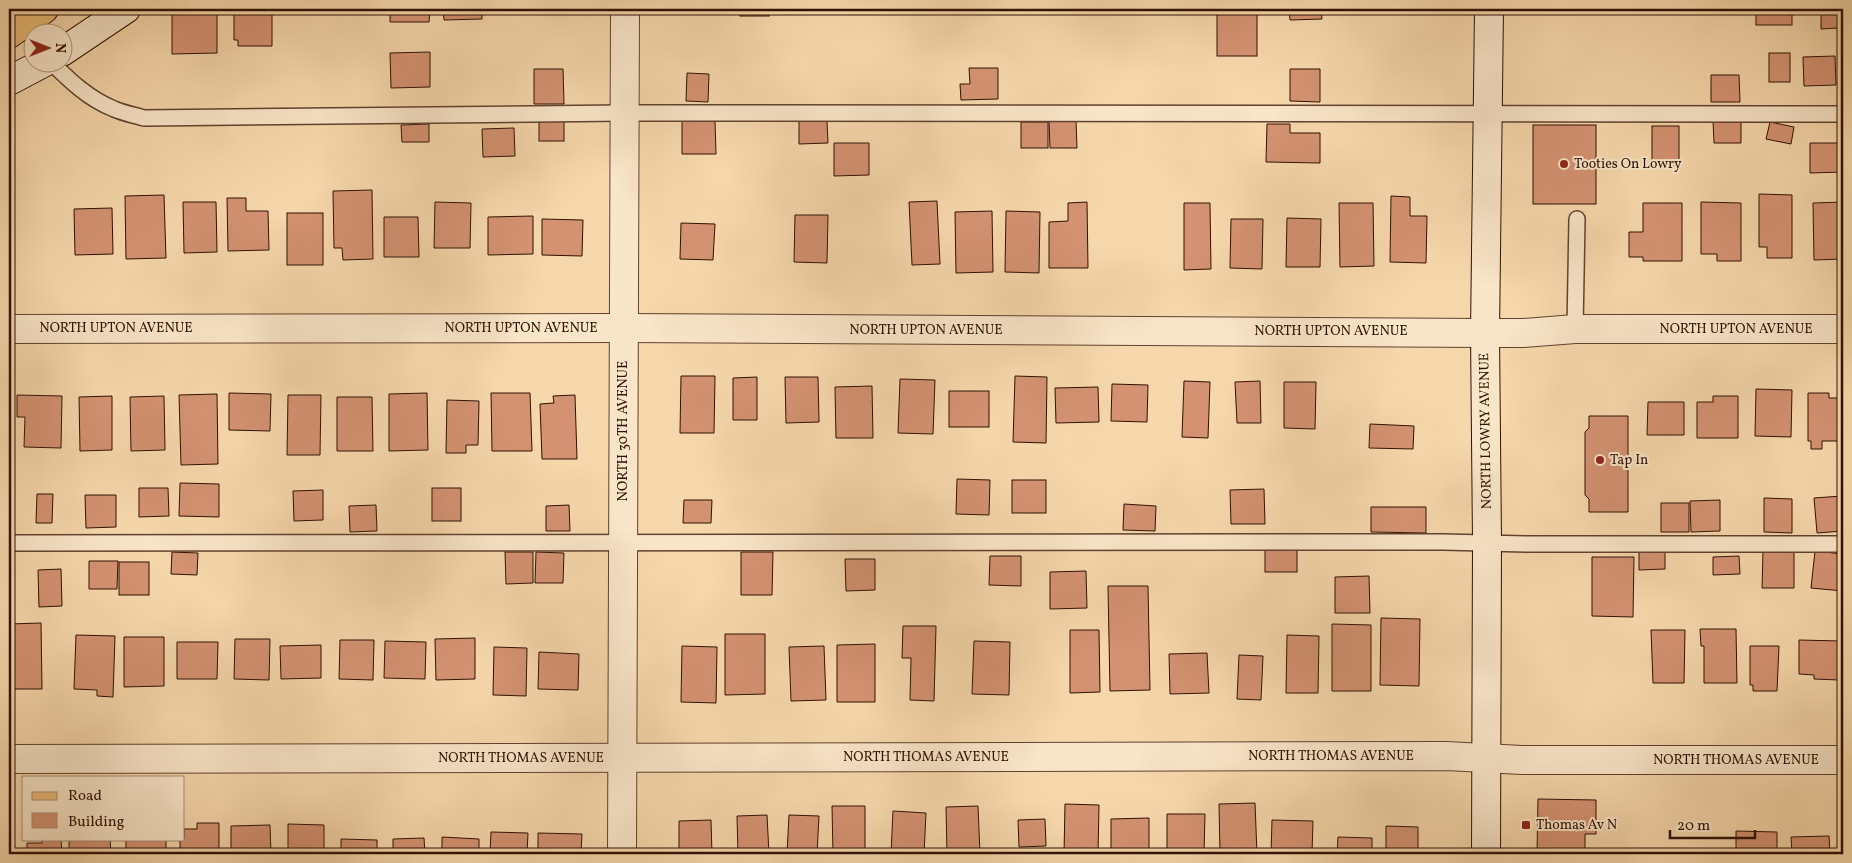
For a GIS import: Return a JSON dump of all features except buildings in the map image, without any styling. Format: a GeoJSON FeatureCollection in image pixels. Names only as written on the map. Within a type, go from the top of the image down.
{"type":"FeatureCollection","features":[{"type":"Feature","properties":{"kind":"main road"},"geometry":{"type":"LineString","coordinates":[[9,34],[44,9]]}},
{"type":"Feature","properties":{"kind":"street"},"geometry":{"type":"LineString","coordinates":[[72,45],[126,9]]}},
{"type":"Feature","properties":{"kind":"street","name":"NORTH 30TH AVENUE"},"geometry":{"type":"LineString","coordinates":[[622,854],[624,542],[622,328],[625,9]]}},
{"type":"Feature","properties":{"kind":"street","name":"NORTH LOWRY AVENUE"},"geometry":{"type":"LineString","coordinates":[[1486,854],[1487,542],[1485,333],[1489,9]]}},
{"type":"Feature","properties":{"kind":"street"},"geometry":{"type":"LineString","coordinates":[[9,81],[26,72]]}},
{"type":"Feature","properties":{"kind":"street","name":"NORTH UPTON AVENUE"},"geometry":{"type":"LineString","coordinates":[[9,329],[622,328],[1485,333],[1523,333],[1574,329],[1843,329]]}},
{"type":"Feature","properties":{"kind":"street","name":"NORTH THOMAS AVENUE"},"geometry":{"type":"LineString","coordinates":[[9,759],[1446,756],[1522,760],[1843,760]]}},
{"type":"Feature","properties":{"kind":"lane"},"geometry":{"type":"LineString","coordinates":[[61,72],[86,94],[114,109],[144,118],[624,113],[1843,114]]}},
{"type":"Feature","properties":{"kind":"lane"},"geometry":{"type":"LineString","coordinates":[[1574,329],[1577,219]]}},
{"type":"Feature","properties":{"kind":"lane"},"geometry":{"type":"LineString","coordinates":[[9,543],[1487,542],[1526,544],[1843,544]]}},
{"type":"Feature","properties":{"kind":"place","name":"Tooties On Lowry"},"geometry":{"type":"Point","coordinates":[1564,164]}},
{"type":"Feature","properties":{"kind":"place","name":"Tap In"},"geometry":{"type":"Point","coordinates":[1600,460]}},
{"type":"Feature","properties":{"kind":"place","name":"Thomas Av N"},"geometry":{"type":"Point","coordinates":[1526,825]}}]}
